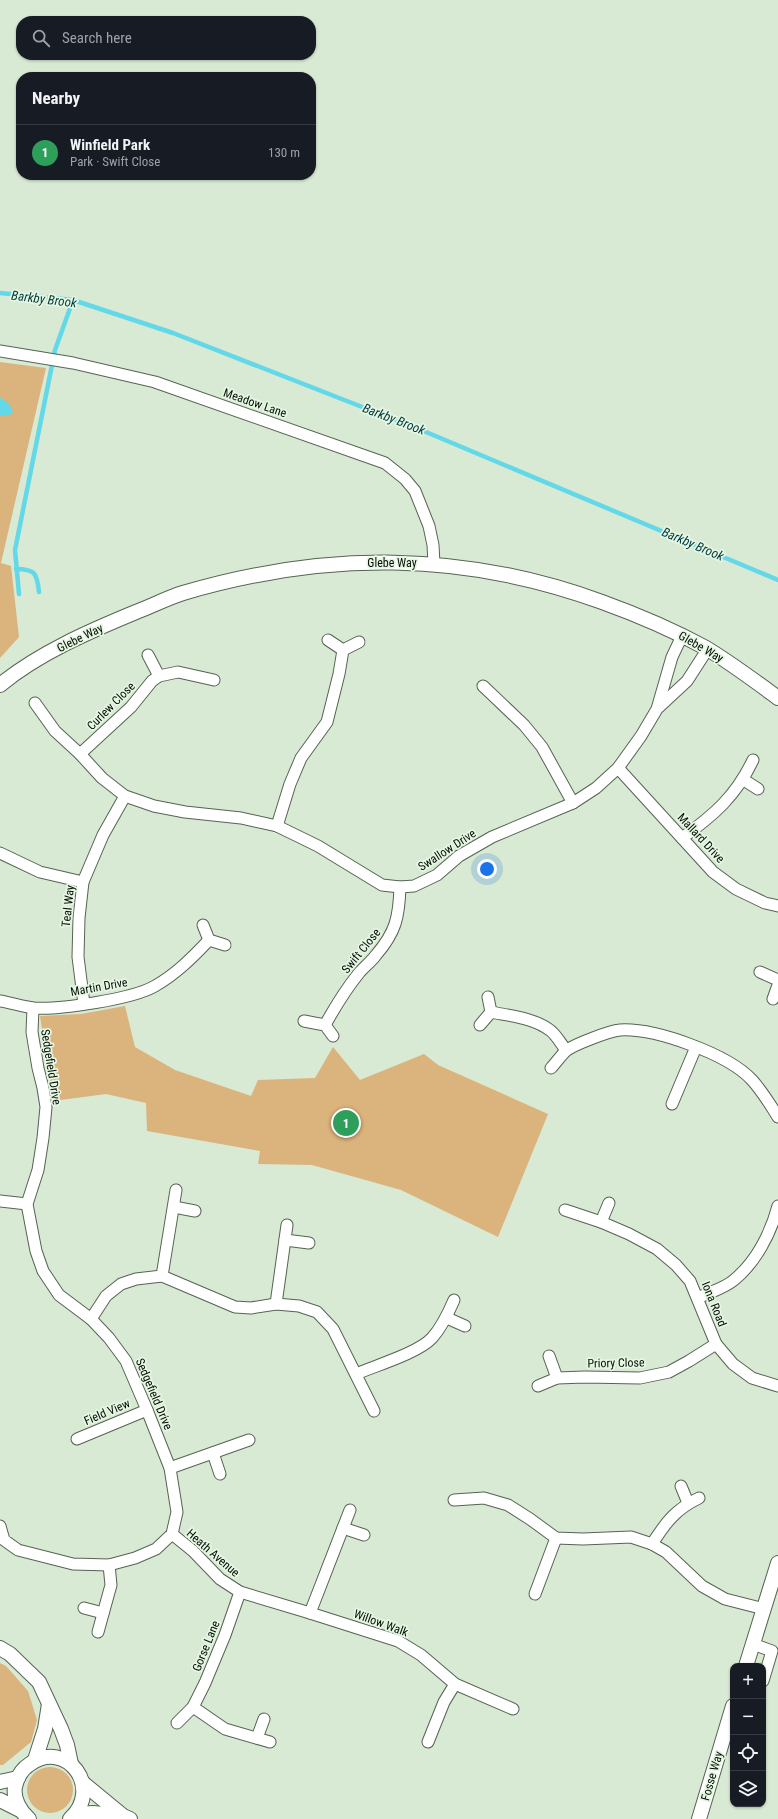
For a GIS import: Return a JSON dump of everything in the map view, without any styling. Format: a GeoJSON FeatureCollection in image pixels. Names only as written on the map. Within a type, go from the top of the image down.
{"type":"FeatureCollection","features":[{"type":"Feature","properties":{"kind":"street","name":"Meadow Lane"},"geometry":{"type":"LineString","coordinates":[[0,351],[59,360],[155,382],[385,463],[405,479],[415,491],[429,526],[434,545],[434,564]]}},
{"type":"Feature","properties":{"kind":"street","name":"Glebe Way"},"geometry":{"type":"LineString","coordinates":[[0,684],[57,648],[117,620],[181,594],[260,573],[332,564],[384,562],[434,564],[494,572],[529,579],[579,594],[621,609],[682,636],[708,650],[778,698]]}},
{"type":"Feature","properties":{"kind":"street","name":"Swallow Drive"},"geometry":{"type":"LineString","coordinates":[[658,709],[672,657],[682,636]]}},
{"type":"Feature","properties":{"kind":"street"},"geometry":{"type":"LineString","coordinates":[[328,640],[343,650]]}},
{"type":"Feature","properties":{"kind":"street"},"geometry":{"type":"LineString","coordinates":[[343,650],[359,642]]}},
{"type":"Feature","properties":{"kind":"street"},"geometry":{"type":"LineString","coordinates":[[276,826],[290,784],[301,758],[327,722],[340,674],[343,650]]}},
{"type":"Feature","properties":{"kind":"street","name":"Swallow Drive"},"geometry":{"type":"LineString","coordinates":[[125,796],[154,806],[185,812],[241,818],[276,826],[318,846],[382,885],[400,887],[414,886],[437,875],[459,856],[492,837],[573,803],[596,788],[618,768],[658,709],[687,681],[708,650]]}},
{"type":"Feature","properties":{"kind":"street"},"geometry":{"type":"LineString","coordinates":[[148,655],[159,676],[178,672],[214,680]]}},
{"type":"Feature","properties":{"kind":"street","name":"Curlew Close"},"geometry":{"type":"LineString","coordinates":[[80,754],[131,707],[152,681],[159,676]]}},
{"type":"Feature","properties":{"kind":"street"},"geometry":{"type":"LineString","coordinates":[[483,686],[524,725],[542,747],[573,803]]}},
{"type":"Feature","properties":{"kind":"street"},"geometry":{"type":"LineString","coordinates":[[35,703],[55,731],[80,754],[102,778],[125,796]]}},
{"type":"Feature","properties":{"kind":"street"},"geometry":{"type":"LineString","coordinates":[[682,838],[708,819],[730,797],[744,780],[753,760]]}},
{"type":"Feature","properties":{"kind":"street","name":"Mallard Drive"},"geometry":{"type":"LineString","coordinates":[[618,768],[714,872],[736,889],[765,903],[778,906]]}},
{"type":"Feature","properties":{"kind":"street"},"geometry":{"type":"LineString","coordinates":[[744,780],[758,789]]}},
{"type":"Feature","properties":{"kind":"street","name":"Teal Way"},"geometry":{"type":"LineString","coordinates":[[84,1004],[78,957],[79,918],[83,882],[103,835],[125,796]]}},
{"type":"Feature","properties":{"kind":"street"},"geometry":{"type":"LineString","coordinates":[[0,853],[40,872],[83,882]]}},
{"type":"Feature","properties":{"kind":"street","name":"Swift Close"},"geometry":{"type":"LineString","coordinates":[[325,1024],[338,1001],[359,973],[377,955],[393,931],[399,911],[400,887]]}},
{"type":"Feature","properties":{"kind":"street"},"geometry":{"type":"LineString","coordinates":[[203,925],[209,940],[225,945]]}},
{"type":"Feature","properties":{"kind":"street","name":"Martin Drive"},"geometry":{"type":"LineString","coordinates":[[0,1001],[33,1008],[53,1008],[128,997],[154,987],[185,966],[209,940]]}},
{"type":"Feature","properties":{"kind":"street"},"geometry":{"type":"LineString","coordinates":[[760,972],[778,980]]}},
{"type":"Feature","properties":{"kind":"street"},"geometry":{"type":"LineString","coordinates":[[773,999],[778,985]]}},
{"type":"Feature","properties":{"kind":"street"},"geometry":{"type":"LineString","coordinates":[[488,996],[491,1012]]}},
{"type":"Feature","properties":{"kind":"street","name":"Sedgefield Drive"},"geometry":{"type":"LineString","coordinates":[[33,1008],[32,1032],[38,1068],[44,1088],[46,1107],[38,1170],[27,1204],[36,1250],[43,1271],[59,1295],[90,1319],[110,1338],[126,1361],[170,1468],[177,1512],[172,1534]]}},
{"type":"Feature","properties":{"kind":"street"},"geometry":{"type":"LineString","coordinates":[[480,1025],[491,1012]]}},
{"type":"Feature","properties":{"kind":"street"},"geometry":{"type":"LineString","coordinates":[[491,1012],[522,1018],[539,1024],[551,1031],[566,1050]]}},
{"type":"Feature","properties":{"kind":"street"},"geometry":{"type":"LineString","coordinates":[[304,1021],[325,1024],[333,1036]]}},
{"type":"Feature","properties":{"kind":"street"},"geometry":{"type":"LineString","coordinates":[[550,1068],[566,1050],[607,1033],[620,1030],[647,1032],[696,1048],[728,1062],[751,1079],[765,1096],[778,1117]]}},
{"type":"Feature","properties":{"kind":"street"},"geometry":{"type":"LineString","coordinates":[[672,1104],[696,1048]]}},
{"type":"Feature","properties":{"kind":"street"},"geometry":{"type":"LineString","coordinates":[[162,1276],[176,1190]]}},
{"type":"Feature","properties":{"kind":"street"},"geometry":{"type":"LineString","coordinates":[[0,1201],[27,1204]]}},
{"type":"Feature","properties":{"kind":"street"},"geometry":{"type":"LineString","coordinates":[[601,1222],[609,1203]]}},
{"type":"Feature","properties":{"kind":"street"},"geometry":{"type":"LineString","coordinates":[[698,1298],[734,1280],[755,1258],[774,1222],[778,1206]]}},
{"type":"Feature","properties":{"kind":"street"},"geometry":{"type":"LineString","coordinates":[[174,1207],[195,1211]]}},
{"type":"Feature","properties":{"kind":"street","name":"Iona Road"},"geometry":{"type":"LineString","coordinates":[[565,1210],[601,1222],[658,1249],[676,1265],[690,1281],[716,1344],[733,1364],[752,1378],[778,1386]]}},
{"type":"Feature","properties":{"kind":"street"},"geometry":{"type":"LineString","coordinates":[[276,1304],[287,1225]]}},
{"type":"Feature","properties":{"kind":"street"},"geometry":{"type":"LineString","coordinates":[[285,1240],[308,1243]]}},
{"type":"Feature","properties":{"kind":"street"},"geometry":{"type":"LineString","coordinates":[[90,1319],[106,1296],[121,1284],[136,1278],[162,1276],[235,1307],[251,1308],[276,1304],[299,1306],[317,1312],[333,1329],[374,1411]]}},
{"type":"Feature","properties":{"kind":"street"},"geometry":{"type":"LineString","coordinates":[[356,1374],[416,1349],[431,1339],[447,1318],[454,1300]]}},
{"type":"Feature","properties":{"kind":"street"},"geometry":{"type":"LineString","coordinates":[[447,1318],[465,1326]]}},
{"type":"Feature","properties":{"kind":"street","name":"Priory Close"},"geometry":{"type":"LineString","coordinates":[[538,1386],[557,1378],[640,1378],[669,1372],[716,1344]]}},
{"type":"Feature","properties":{"kind":"street"},"geometry":{"type":"LineString","coordinates":[[549,1356],[557,1378]]}},
{"type":"Feature","properties":{"kind":"street","name":"Field View"},"geometry":{"type":"LineString","coordinates":[[77,1439],[147,1410]]}},
{"type":"Feature","properties":{"kind":"street"},"geometry":{"type":"LineString","coordinates":[[170,1468],[248,1440]]}},
{"type":"Feature","properties":{"kind":"street"},"geometry":{"type":"LineString","coordinates":[[213,1453],[220,1474]]}},
{"type":"Feature","properties":{"kind":"street"},"geometry":{"type":"LineString","coordinates":[[681,1486],[688,1503]]}},
{"type":"Feature","properties":{"kind":"street"},"geometry":{"type":"LineString","coordinates":[[454,1500],[484,1498],[508,1505],[530,1518],[556,1538],[582,1539],[631,1537],[652,1544],[666,1552],[702,1586],[725,1599],[764,1609]]}},
{"type":"Feature","properties":{"kind":"street"},"geometry":{"type":"LineString","coordinates":[[652,1544],[672,1515],[688,1503],[699,1498]]}},
{"type":"Feature","properties":{"kind":"street"},"geometry":{"type":"LineString","coordinates":[[310,1613],[350,1510]]}},
{"type":"Feature","properties":{"kind":"street"},"geometry":{"type":"LineString","coordinates":[[0,1526],[4,1540],[18,1550],[73,1564],[109,1565],[135,1558],[156,1549],[172,1534]]}},
{"type":"Feature","properties":{"kind":"street"},"geometry":{"type":"LineString","coordinates":[[343,1528],[364,1535]]}},
{"type":"Feature","properties":{"kind":"street","name":"Heath Avenue"},"geometry":{"type":"LineString","coordinates":[[172,1534],[193,1551],[220,1579],[240,1592],[310,1613]]}},
{"type":"Feature","properties":{"kind":"street"},"geometry":{"type":"LineString","coordinates":[[534,1594],[556,1538]]}},
{"type":"Feature","properties":{"kind":"street"},"geometry":{"type":"LineString","coordinates":[[747,1663],[778,1564]]}},
{"type":"Feature","properties":{"kind":"street"},"geometry":{"type":"LineString","coordinates":[[98,1632],[111,1585],[109,1565]]}},
{"type":"Feature","properties":{"kind":"street","name":"Gorse Lane"},"geometry":{"type":"LineString","coordinates":[[177,1723],[193,1707],[217,1657],[240,1592]]}},
{"type":"Feature","properties":{"kind":"street"},"geometry":{"type":"LineString","coordinates":[[84,1608],[103,1613]]}},
{"type":"Feature","properties":{"kind":"street","name":"Willow Walk"},"geometry":{"type":"LineString","coordinates":[[310,1613],[398,1641],[421,1655],[455,1684],[513,1708]]}},
{"type":"Feature","properties":{"kind":"street"},"geometry":{"type":"LineString","coordinates":[[753,1644],[772,1651],[766,1671]]}},
{"type":"Feature","properties":{"kind":"street"},"geometry":{"type":"LineString","coordinates":[[0,1648],[10,1654],[39,1682],[62,1729],[71,1764]]}},
{"type":"Feature","properties":{"kind":"street"},"geometry":{"type":"LineString","coordinates":[[428,1742],[444,1702],[455,1684]]}},
{"type":"Feature","properties":{"kind":"street"},"geometry":{"type":"LineString","coordinates":[[35,1760],[45,1729],[49,1704]]}},
{"type":"Feature","properties":{"kind":"street"},"geometry":{"type":"LineString","coordinates":[[193,1707],[225,1729],[270,1742]]}},
{"type":"Feature","properties":{"kind":"street"},"geometry":{"type":"LineString","coordinates":[[258,1738],[264,1719]]}},
{"type":"Feature","properties":{"kind":"street","name":"Fosse Way"},"geometry":{"type":"LineString","coordinates":[[699,1819],[728,1735],[730,1723]]}},
{"type":"Feature","properties":{"kind":"street"},"geometry":{"type":"LineString","coordinates":[[25,1814],[16,1800],[15,1788],[18,1778],[24,1768],[35,1760],[47,1757],[59,1758],[71,1764],[79,1772],[83,1783],[84,1793],[82,1803],[73,1816]]}},
{"type":"Feature","properties":{"kind":"street"},"geometry":{"type":"LineString","coordinates":[[0,1782],[18,1778]]}},
{"type":"Feature","properties":{"kind":"street"},"geometry":{"type":"LineString","coordinates":[[83,1783],[126,1817]]}},
{"type":"Feature","properties":{"kind":"street"},"geometry":{"type":"LineString","coordinates":[[0,1800],[25,1814]]}},
{"type":"Feature","properties":{"kind":"street"},"geometry":{"type":"LineString","coordinates":[[73,1816],[93,1813],[126,1817]]}},
{"type":"Feature","properties":{"kind":"shaded area"},"geometry":{"type":"Polygon","coordinates":[[[0,362],[46,368],[1,563],[11,566],[19,637],[0,658],[0,362]]]}},
{"type":"Feature","properties":{"kind":"shaded area"},"geometry":{"type":"Polygon","coordinates":[[[125,1006],[135,1047],[175,1070],[251,1096],[258,1080],[315,1078],[333,1047],[360,1080],[424,1054],[438,1065],[548,1114],[498,1237],[401,1190],[312,1165],[258,1164],[260,1151],[147,1131],[146,1103],[106,1094],[53,1101],[40,1016],[81,1014],[125,1006]]]}},
{"type":"Feature","properties":{"kind":"shaded area"},"geometry":{"type":"Polygon","coordinates":[[[0,1663],[6,1666],[28,1691],[37,1720],[31,1742],[3,1765],[0,1765],[0,1663]]]}},
{"type":"Feature","properties":{"kind":"shaded area"},"geometry":{"type":"Polygon","coordinates":[[[45,1767],[55,1767],[67,1773],[72,1781],[72,1799],[67,1807],[59,1812],[45,1813],[37,1810],[30,1803],[27,1795],[27,1785],[30,1777],[37,1770],[45,1767]]]}},
{"type":"Feature","properties":{"kind":"water"},"geometry":{"type":"Polygon","coordinates":[[[0,397],[10,405],[13,413],[6,416],[0,415],[0,397]]]}},
{"type":"Feature","properties":{"kind":"waterway","name":"Barkby Brook"},"geometry":{"type":"LineString","coordinates":[[0,293],[73,300],[173,333],[426,432],[778,580]]}},
{"type":"Feature","properties":{"kind":"waterway"},"geometry":{"type":"LineString","coordinates":[[19,594],[15,550],[55,350],[73,300]]}},
{"type":"Feature","properties":{"kind":"waterway"},"geometry":{"type":"LineString","coordinates":[[16,569],[23,569],[32,572],[36,577],[39,592]]}},
{"type":"Feature","properties":{"kind":"place","name":"Winfield Park"},"geometry":{"type":"Point","coordinates":[346,1123]}}]}
